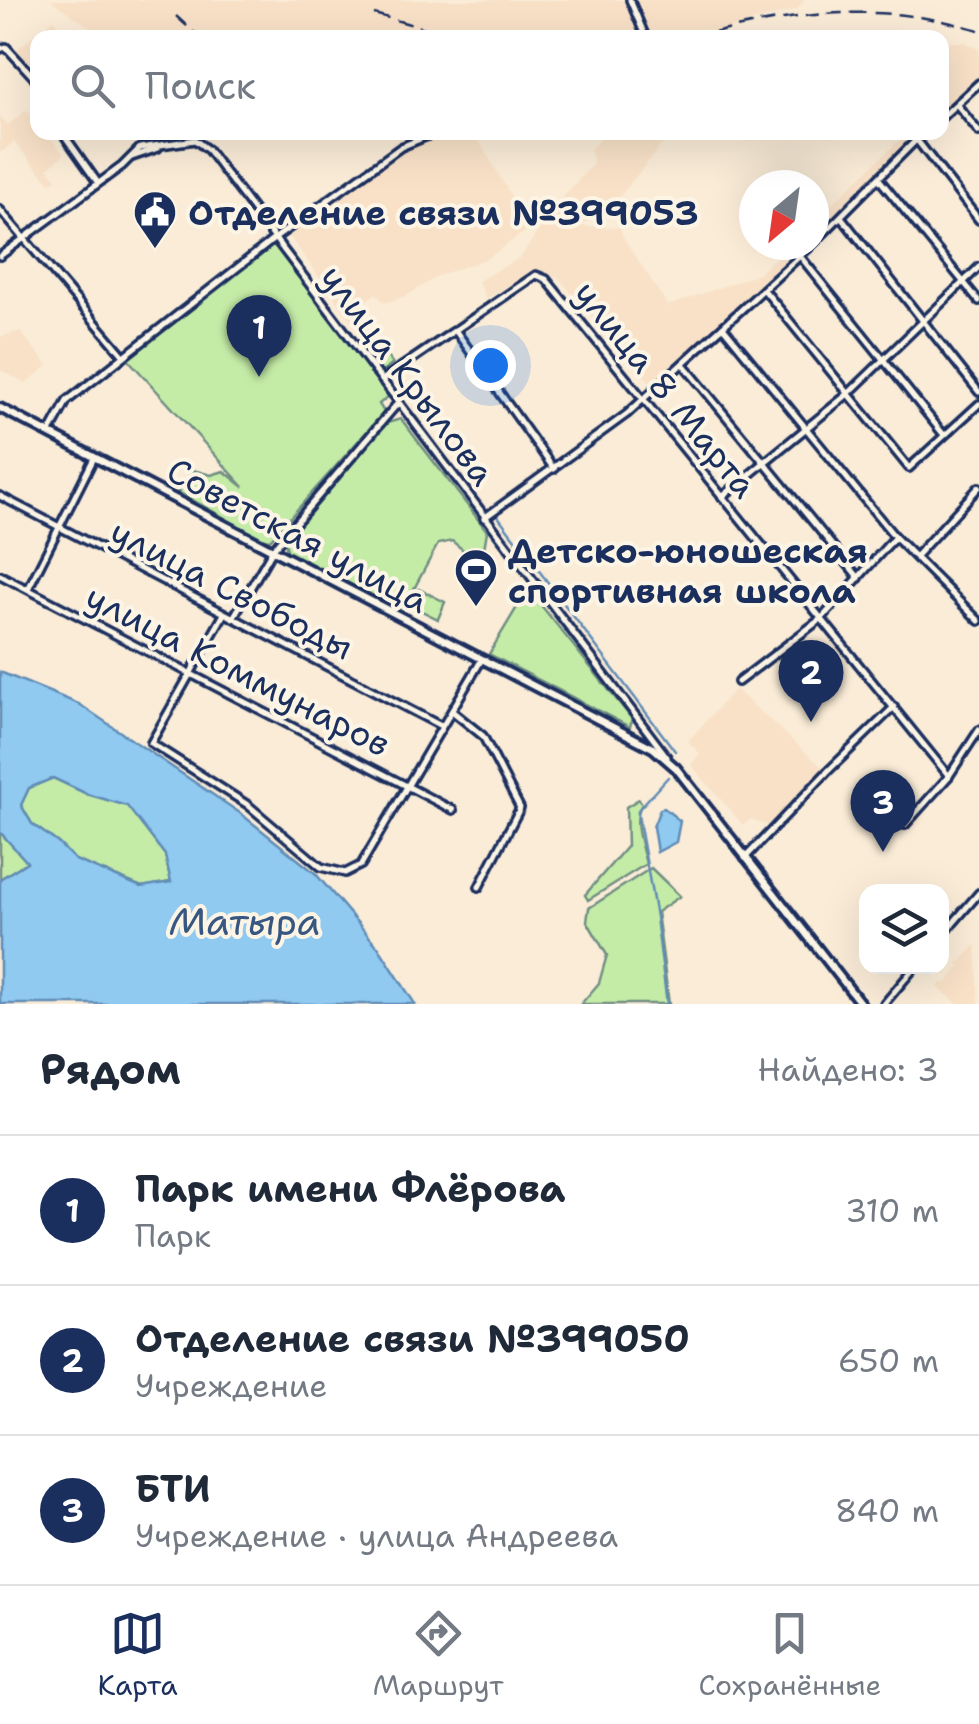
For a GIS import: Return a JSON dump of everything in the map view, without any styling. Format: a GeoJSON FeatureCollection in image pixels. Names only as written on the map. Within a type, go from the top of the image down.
{"type":"FeatureCollection","features":[{"type":"Feature","properties":{"kind":"main road","name":"Советская улица"},"geometry":{"type":"LineString","coordinates":[[0,408],[630,735],[672,764],[861,1004]]}},
{"type":"Feature","properties":{"kind":"street"},"geometry":{"type":"LineString","coordinates":[[630,0],[643,30]]}},
{"type":"Feature","properties":{"kind":"street"},"geometry":{"type":"LineString","coordinates":[[0,50],[6,47],[30,73]]}},
{"type":"Feature","properties":{"kind":"street"},"geometry":{"type":"LineString","coordinates":[[949,112],[979,83]]}},
{"type":"Feature","properties":{"kind":"street"},"geometry":{"type":"LineString","coordinates":[[956,105],[979,132]]}},
{"type":"Feature","properties":{"kind":"street"},"geometry":{"type":"LineString","coordinates":[[0,256],[98,184],[68,140]]}},
{"type":"Feature","properties":{"kind":"street","name":"улица Крылова"},"geometry":{"type":"LineString","coordinates":[[98,184],[140,148],[194,140],[208,150],[672,764]]}},
{"type":"Feature","properties":{"kind":"street"},"geometry":{"type":"LineString","coordinates":[[49,434],[67,400],[274,238],[401,146],[416,140]]}},
{"type":"Feature","properties":{"kind":"street"},"geometry":{"type":"LineString","coordinates":[[829,230],[915,140]]}},
{"type":"Feature","properties":{"kind":"street"},"geometry":{"type":"LineString","coordinates":[[917,140],[979,220]]}},
{"type":"Feature","properties":{"kind":"street"},"geometry":{"type":"LineString","coordinates":[[879,180],[979,301]]}},
{"type":"Feature","properties":{"kind":"street"},"geometry":{"type":"LineString","coordinates":[[0,210],[124,356]]}},
{"type":"Feature","properties":{"kind":"street"},"geometry":{"type":"LineString","coordinates":[[842,218],[979,392]]}},
{"type":"Feature","properties":{"kind":"street"},"geometry":{"type":"LineString","coordinates":[[484,518],[642,402],[796,260]]}},
{"type":"Feature","properties":{"kind":"street"},"geometry":{"type":"LineString","coordinates":[[803,260],[944,434]]}},
{"type":"Feature","properties":{"kind":"street"},"geometry":{"type":"LineString","coordinates":[[722,497],[848,394],[979,267]]}},
{"type":"Feature","properties":{"kind":"street","name":"улица 8 Марта"},"geometry":{"type":"LineString","coordinates":[[382,380],[536,275],[540,276],[949,776]]}},
{"type":"Feature","properties":{"kind":"street"},"geometry":{"type":"LineString","coordinates":[[765,292],[909,468],[979,404]]}},
{"type":"Feature","properties":{"kind":"street"},"geometry":{"type":"LineString","coordinates":[[724,328],[895,537],[976,611],[979,621]]}},
{"type":"Feature","properties":{"kind":"street"},"geometry":{"type":"LineString","coordinates":[[455,330],[554,470]]}},
{"type":"Feature","properties":{"kind":"street"},"geometry":{"type":"LineString","coordinates":[[684,365],[860,578]]}},
{"type":"Feature","properties":{"kind":"street"},"geometry":{"type":"LineString","coordinates":[[233,618],[273,549],[398,403]]}},
{"type":"Feature","properties":{"kind":"street"},"geometry":{"type":"LineString","coordinates":[[28,589],[95,457]]}},
{"type":"Feature","properties":{"kind":"street"},"geometry":{"type":"LineString","coordinates":[[916,556],[979,487]]}},
{"type":"Feature","properties":{"kind":"street","name":"улица Свободы"},"geometry":{"type":"LineString","coordinates":[[0,496],[441,726]]}},
{"type":"Feature","properties":{"kind":"street"},"geometry":{"type":"LineString","coordinates":[[738,682],[822,618],[895,537]]}},
{"type":"Feature","properties":{"kind":"street","name":"улица Коммунаров"},"geometry":{"type":"LineString","coordinates":[[0,574],[453,810]]}},
{"type":"Feature","properties":{"kind":"street"},"geometry":{"type":"LineString","coordinates":[[224,614],[151,743],[248,804],[321,868],[346,874],[361,864],[482,660]]}},
{"type":"Feature","properties":{"kind":"street"},"geometry":{"type":"LineString","coordinates":[[746,858],[894,707]]}},
{"type":"Feature","properties":{"kind":"street"},"geometry":{"type":"LineString","coordinates":[[452,712],[482,736],[520,808],[479,888]]}},
{"type":"Feature","properties":{"kind":"street"},"geometry":{"type":"LineString","coordinates":[[630,735],[638,730],[638,718]]}},
{"type":"Feature","properties":{"kind":"street"},"geometry":{"type":"LineString","coordinates":[[905,824],[949,776],[979,730]]}},
{"type":"Feature","properties":{"kind":"street"},"geometry":{"type":"LineString","coordinates":[[949,928],[979,893]]}},
{"type":"Feature","properties":{"kind":"street"},"geometry":{"type":"LineString","coordinates":[[884,1004],[909,974]]}},
{"type":"Feature","properties":{"kind":"shaded area"},"geometry":{"type":"Polygon","coordinates":[[[51,0],[805,0],[797,9],[723,30],[93,30],[51,0]]]}},
{"type":"Feature","properties":{"kind":"shaded area"},"geometry":{"type":"Polygon","coordinates":[[[54,19],[61,30],[40,30],[54,19]]]}},
{"type":"Feature","properties":{"kind":"shaded area"},"geometry":{"type":"Polygon","coordinates":[[[30,38],[30,67],[17,49],[30,38]]]}},
{"type":"Feature","properties":{"kind":"shaded area"},"geometry":{"type":"Polygon","coordinates":[[[949,42],[964,42],[979,49],[979,80],[949,109],[949,42]]]}},
{"type":"Feature","properties":{"kind":"shaded area"},"geometry":{"type":"Polygon","coordinates":[[[27,110],[30,140],[52,140],[64,154],[48,168],[57,179],[51,184],[14,142],[0,153],[0,116],[8,125],[27,110]]]}},
{"type":"Feature","properties":{"kind":"shaded area"},"geometry":{"type":"Polygon","coordinates":[[[421,140],[478,140],[530,228],[488,258],[440,275],[406,296],[385,303],[376,293],[360,305],[365,313],[352,322],[287,233],[392,154],[421,140]]]}},
{"type":"Feature","properties":{"kind":"shaded area"},"geometry":{"type":"Polygon","coordinates":[[[600,140],[668,140],[614,204],[580,226],[620,228],[668,306],[758,274],[773,260],[792,260],[742,309],[653,385],[557,276],[539,278],[535,273],[486,298],[478,281],[521,257],[557,203],[594,163],[590,149],[600,140]]]}},
{"type":"Feature","properties":{"kind":"shaded area"},"geometry":{"type":"Polygon","coordinates":[[[900,140],[917,140],[829,224],[829,207],[900,140]]]}},
{"type":"Feature","properties":{"kind":"shaded area"},"geometry":{"type":"Polygon","coordinates":[[[20,331],[48,366],[26,383],[0,370],[0,337],[20,331]]]}},
{"type":"Feature","properties":{"kind":"shaded area"},"geometry":{"type":"Polygon","coordinates":[[[735,689],[823,768],[769,826],[751,819],[743,825],[691,765],[700,754],[688,741],[735,689]]]}},
{"type":"Feature","properties":{"kind":"shaded area"},"geometry":{"type":"Polygon","coordinates":[[[976,945],[979,1004],[958,1004],[938,987],[942,982],[946,984],[976,945]]]}},
{"type":"Feature","properties":{"kind":"green space"},"geometry":{"type":"Polygon","coordinates":[[[272,242],[389,396],[379,404],[384,412],[270,540],[178,492],[193,470],[211,475],[224,471],[244,487],[126,357],[272,242]]]}},
{"type":"Feature","properties":{"kind":"green space"},"geometry":{"type":"Polygon","coordinates":[[[373,337],[393,364],[381,373],[363,348],[373,337]]]}},
{"type":"Feature","properties":{"kind":"green space"},"geometry":{"type":"Polygon","coordinates":[[[401,419],[487,531],[477,561],[452,541],[438,544],[402,611],[288,553],[285,543],[387,423],[401,419]]]}},
{"type":"Feature","properties":{"kind":"green space"},"geometry":{"type":"Polygon","coordinates":[[[419,589],[445,602],[438,619],[410,605],[419,589]]]}},
{"type":"Feature","properties":{"kind":"green space"},"geometry":{"type":"Polygon","coordinates":[[[528,589],[632,719],[630,727],[489,654],[528,589]]]}},
{"type":"Feature","properties":{"kind":"green space"},"geometry":{"type":"Polygon","coordinates":[[[53,778],[87,794],[127,805],[165,855],[171,882],[142,887],[75,860],[32,824],[21,805],[29,788],[53,778]]]}},
{"type":"Feature","properties":{"kind":"green space"},"geometry":{"type":"Polygon","coordinates":[[[639,799],[642,804],[637,825],[646,864],[588,900],[585,895],[627,846],[626,807],[639,799]]]}},
{"type":"Feature","properties":{"kind":"green space"},"geometry":{"type":"Polygon","coordinates":[[[0,832],[27,862],[0,879],[0,832]]]}},
{"type":"Feature","properties":{"kind":"green space"},"geometry":{"type":"Polygon","coordinates":[[[651,868],[680,896],[657,912],[669,1004],[581,1004],[599,983],[607,955],[587,921],[589,908],[651,868]]]}},
{"type":"Feature","properties":{"kind":"water","name":"Матыра"},"geometry":{"type":"Polygon","coordinates":[[[0,672],[79,704],[240,813],[315,873],[379,948],[415,1004],[0,1004],[0,879],[27,862],[0,832],[0,672]],[[53,778],[29,788],[21,805],[32,824],[75,860],[141,887],[171,882],[165,855],[127,806],[53,778]]]}},
{"type":"Feature","properties":{"kind":"water"},"geometry":{"type":"Polygon","coordinates":[[[664,808],[680,821],[676,842],[657,852],[653,827],[664,808]]]}},
{"type":"Feature","properties":{"kind":"waterway"},"geometry":{"type":"LineString","coordinates":[[497,515],[675,751]]}},
{"type":"Feature","properties":{"kind":"waterway"},"geometry":{"type":"LineString","coordinates":[[667,1004],[638,810],[668,777]]}},
{"type":"Feature","properties":{"kind":"railway"},"geometry":{"type":"LineString","coordinates":[[729,30],[835,13],[904,15],[979,30]]}},
{"type":"Feature","properties":{"kind":"railway"},"geometry":{"type":"LineString","coordinates":[[374,14],[431,30]]}},
{"type":"Feature","properties":{"kind":"railway"},"geometry":{"type":"LineString","coordinates":[[176,16],[191,30]]}},
{"type":"Feature","properties":{"kind":"place","name":"Отделение связи №399053"},"geometry":{"type":"Point","coordinates":[155,250]}},
{"type":"Feature","properties":{"kind":"place","name":"Парк имени Флёрова"},"geometry":{"type":"Point","coordinates":[259,377]}},
{"type":"Feature","properties":{"kind":"place","name":"Детско-юношеская спортивная школа"},"geometry":{"type":"Point","coordinates":[476,608]}},
{"type":"Feature","properties":{"kind":"place","name":"Отделение связи №399050"},"geometry":{"type":"Point","coordinates":[811,722]}},
{"type":"Feature","properties":{"kind":"place","name":"БТИ"},"geometry":{"type":"Point","coordinates":[883,852]}}]}
